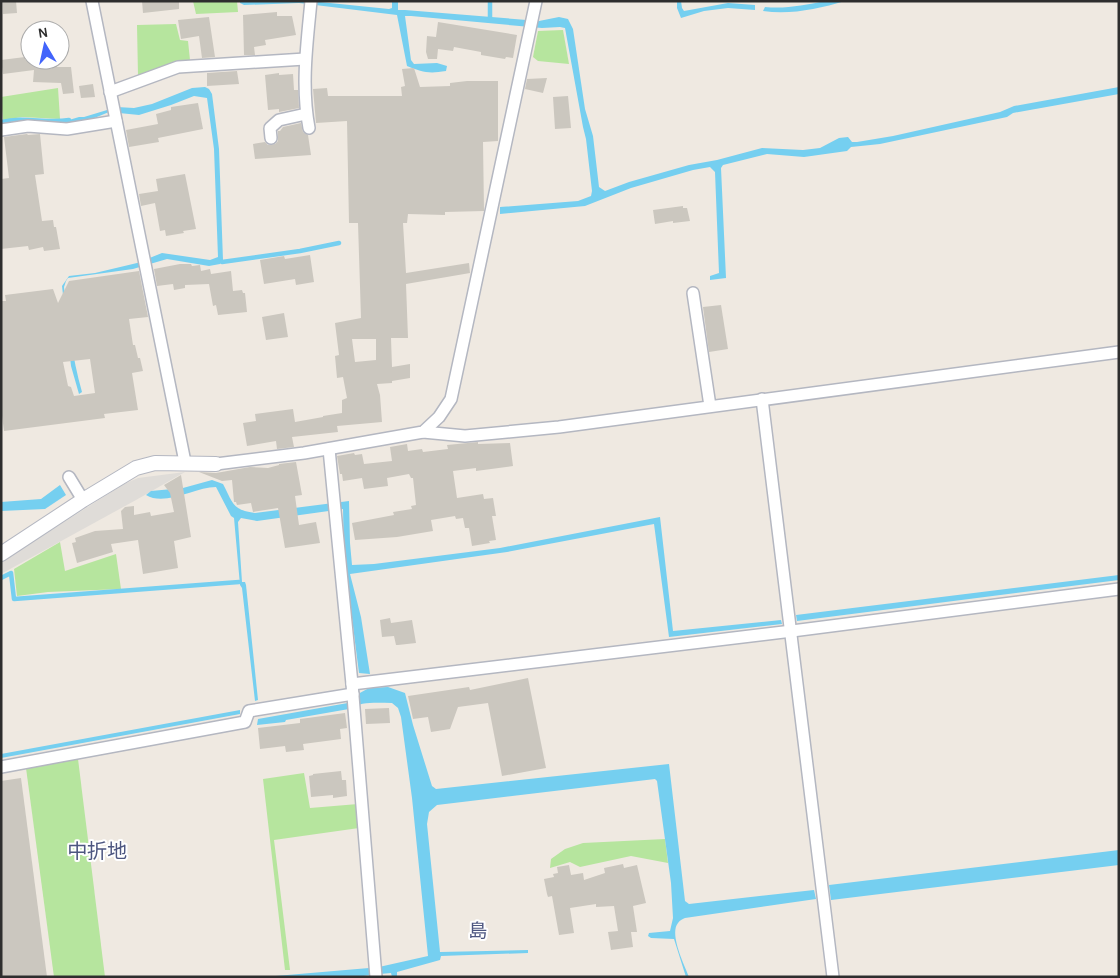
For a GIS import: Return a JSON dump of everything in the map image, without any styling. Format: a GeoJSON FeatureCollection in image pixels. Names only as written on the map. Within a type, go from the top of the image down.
{"type":"FeatureCollection","features":[{"type":"Feature","properties":{"kind":"street"},"geometry":{"type":"LineString","coordinates":[[92,1],[185,462]]}},
{"type":"Feature","properties":{"kind":"street"},"geometry":{"type":"LineString","coordinates":[[309,128],[305,106],[305,59],[311,1]]}},
{"type":"Feature","properties":{"kind":"street"},"geometry":{"type":"LineString","coordinates":[[423,432],[439,417],[451,399],[536,1]]}},
{"type":"Feature","properties":{"kind":"street"},"geometry":{"type":"LineString","coordinates":[[110,92],[178,67],[305,59]]}},
{"type":"Feature","properties":{"kind":"street"},"geometry":{"type":"LineString","coordinates":[[270,138],[270,128],[279,120],[306,114]]}},
{"type":"Feature","properties":{"kind":"street"},"geometry":{"type":"LineString","coordinates":[[1,130],[28,126],[67,129],[116,121]]}},
{"type":"Feature","properties":{"kind":"street"},"geometry":{"type":"LineString","coordinates":[[693,293],[710,406]]}},
{"type":"Feature","properties":{"kind":"street"},"geometry":{"type":"LineString","coordinates":[[1,554],[136,468],[155,463],[216,464],[329,449],[423,432],[465,436],[559,427],[1119,352]]}},
{"type":"Feature","properties":{"kind":"street"},"geometry":{"type":"LineString","coordinates":[[762,399],[792,631],[832,977]]}},
{"type":"Feature","properties":{"kind":"street"},"geometry":{"type":"LineString","coordinates":[[329,449],[352,689],[376,977]]}},
{"type":"Feature","properties":{"kind":"street"},"geometry":{"type":"LineString","coordinates":[[68,477],[83,500]]}},
{"type":"Feature","properties":{"kind":"street"},"geometry":{"type":"LineString","coordinates":[[1,767],[245,722],[249,711],[352,689],[1119,589]]}},
{"type":"Feature","properties":{"kind":"green space"},"geometry":{"type":"Polygon","coordinates":[[[193,1],[237,1],[238,12],[196,14],[193,1]]]}},
{"type":"Feature","properties":{"kind":"green space"},"geometry":{"type":"Polygon","coordinates":[[[176,24],[180,40],[188,41],[190,60],[138,76],[137,25],[176,24]]]}},
{"type":"Feature","properties":{"kind":"green space"},"geometry":{"type":"Polygon","coordinates":[[[563,30],[569,64],[538,61],[533,57],[538,31],[563,30]]]}},
{"type":"Feature","properties":{"kind":"green space"},"geometry":{"type":"Polygon","coordinates":[[[58,88],[60,119],[22,117],[3,120],[1,97],[58,88]]]}},
{"type":"Feature","properties":{"kind":"green space"},"geometry":{"type":"Polygon","coordinates":[[[60,542],[65,571],[116,554],[121,589],[48,592],[17,596],[14,569],[60,542]]]}},
{"type":"Feature","properties":{"kind":"green space"},"geometry":{"type":"Polygon","coordinates":[[[78,759],[105,977],[54,977],[26,768],[78,759]]]}},
{"type":"Feature","properties":{"kind":"green space"},"geometry":{"type":"Polygon","coordinates":[[[304,773],[310,808],[358,804],[359,828],[274,840],[290,970],[285,970],[263,779],[304,773]]]}},
{"type":"Feature","properties":{"kind":"green space"},"geometry":{"type":"Polygon","coordinates":[[[665,839],[668,863],[631,856],[580,867],[570,862],[550,868],[551,859],[565,849],[583,843],[665,839]]]}},
{"type":"Feature","properties":{"kind":"shaded area"},"geometry":{"type":"Polygon","coordinates":[[[185,472],[1,574],[1,562],[124,484],[138,478],[185,472]]]}},
{"type":"Feature","properties":{"kind":"water"},"geometry":{"type":"Polygon","coordinates":[[[240,1],[310,1],[389,9],[392,8],[392,1],[398,1],[398,10],[539,21],[559,17],[568,19],[573,29],[585,109],[593,136],[599,187],[605,191],[629,182],[689,165],[762,148],[803,150],[820,148],[839,138],[848,137],[852,142],[857,142],[893,136],[1000,112],[1014,106],[1119,87],[1119,94],[1013,113],[1007,117],[880,144],[851,147],[847,151],[804,157],[767,154],[723,165],[721,168],[726,278],[710,280],[710,276],[719,273],[715,172],[710,167],[631,188],[585,206],[500,214],[500,207],[578,201],[591,196],[586,139],[565,28],[542,28],[405,16],[411,60],[414,64],[437,63],[447,66],[446,71],[430,72],[407,66],[397,15],[299,3],[244,5],[240,1]]]}},
{"type":"Feature","properties":{"kind":"water"},"geometry":{"type":"Polygon","coordinates":[[[677,1],[681,1],[684,11],[728,3],[755,5],[755,10],[728,8],[704,11],[681,18],[677,8],[677,1]]]}},
{"type":"Feature","properties":{"kind":"water"},"geometry":{"type":"Polygon","coordinates":[[[825,1],[845,1],[804,10],[763,11],[765,7],[788,7],[825,1]]]}},
{"type":"Feature","properties":{"kind":"water"},"geometry":{"type":"Polygon","coordinates":[[[205,87],[212,94],[219,149],[223,260],[220,264],[209,266],[167,259],[133,269],[68,278],[64,287],[73,352],[82,392],[79,394],[71,366],[62,286],[69,276],[95,273],[137,263],[162,253],[210,260],[218,257],[214,149],[207,98],[194,96],[139,115],[109,112],[92,119],[70,122],[69,120],[117,107],[134,108],[152,104],[192,88],[205,87]]]}},
{"type":"Feature","properties":{"kind":"water"},"geometry":{"type":"Polygon","coordinates":[[[212,480],[223,484],[231,501],[237,508],[247,512],[255,513],[349,501],[352,565],[374,564],[500,548],[660,517],[673,631],[781,620],[782,624],[669,637],[654,524],[507,552],[350,574],[361,617],[370,674],[359,673],[344,556],[343,509],[257,521],[241,518],[238,522],[242,582],[245,582],[246,585],[258,700],[255,701],[242,588],[240,585],[234,518],[231,516],[216,487],[171,498],[162,499],[146,495],[151,491],[183,488],[212,480]]]}},
{"type":"Feature","properties":{"kind":"water"},"geometry":{"type":"Polygon","coordinates":[[[60,485],[66,495],[45,509],[1,511],[1,502],[41,499],[60,485]]]}},
{"type":"Feature","properties":{"kind":"water"},"geometry":{"type":"Polygon","coordinates":[[[1119,575],[1119,580],[797,621],[796,615],[1119,575]]]}},
{"type":"Feature","properties":{"kind":"water"},"geometry":{"type":"Polygon","coordinates":[[[388,687],[405,693],[432,786],[436,789],[669,764],[685,901],[689,904],[814,890],[816,899],[681,920],[678,923],[675,934],[678,949],[689,977],[686,977],[674,939],[651,938],[648,936],[649,933],[670,931],[673,918],[671,883],[657,781],[655,779],[437,805],[429,812],[427,824],[440,952],[528,950],[528,953],[441,956],[440,960],[397,972],[397,977],[392,977],[391,973],[380,974],[379,967],[428,956],[412,798],[401,717],[398,708],[392,703],[364,704],[349,709],[286,720],[285,722],[257,725],[258,719],[359,701],[358,694],[369,688],[388,687]]]}},
{"type":"Feature","properties":{"kind":"water"},"geometry":{"type":"Polygon","coordinates":[[[240,710],[240,714],[1,758],[1,754],[240,710]]]}},
{"type":"Feature","properties":{"kind":"water"},"geometry":{"type":"Polygon","coordinates":[[[1119,850],[1119,865],[831,900],[829,885],[1119,850]]]}},
{"type":"Feature","properties":{"kind":"water"},"geometry":{"type":"Polygon","coordinates":[[[369,968],[371,975],[356,977],[264,977],[369,968]]]}},
{"type":"Feature","properties":{"kind":"building"},"geometry":{"type":"Polygon","coordinates":[[[3,1],[16,1],[17,13],[3,14],[3,1]]]}},
{"type":"Feature","properties":{"kind":"building"},"geometry":{"type":"Polygon","coordinates":[[[142,1],[179,1],[179,9],[143,13],[142,1]]]}},
{"type":"Feature","properties":{"kind":"building"},"geometry":{"type":"Polygon","coordinates":[[[277,12],[277,16],[292,16],[296,35],[265,40],[266,45],[254,47],[255,55],[244,55],[243,15],[277,12]]]}},
{"type":"Feature","properties":{"kind":"building"},"geometry":{"type":"Polygon","coordinates":[[[209,17],[215,57],[202,58],[199,36],[181,39],[178,20],[209,17]]]}},
{"type":"Feature","properties":{"kind":"building"},"geometry":{"type":"Polygon","coordinates":[[[438,22],[517,35],[513,58],[506,57],[505,59],[481,55],[481,52],[454,47],[453,51],[438,49],[437,59],[428,59],[426,52],[427,36],[436,37],[438,22]]]}},
{"type":"Feature","properties":{"kind":"building"},"geometry":{"type":"Polygon","coordinates":[[[20,58],[20,70],[34,70],[3,74],[1,60],[20,58]]]}},
{"type":"Feature","properties":{"kind":"building"},"geometry":{"type":"Polygon","coordinates":[[[71,67],[74,93],[63,94],[61,83],[33,82],[34,70],[70,70],[71,67]]]}},
{"type":"Feature","properties":{"kind":"building"},"geometry":{"type":"Polygon","coordinates":[[[414,68],[420,87],[450,86],[450,83],[467,81],[498,81],[498,141],[483,142],[484,211],[445,212],[445,215],[408,214],[407,223],[403,223],[406,273],[469,263],[470,273],[406,284],[408,338],[391,338],[392,367],[410,364],[410,378],[392,381],[392,383],[377,384],[380,395],[382,422],[337,426],[338,432],[292,437],[294,447],[277,449],[276,441],[247,446],[243,423],[256,421],[255,414],[293,409],[295,422],[342,413],[342,400],[347,398],[343,377],[337,378],[335,356],[339,355],[335,323],[361,318],[358,223],[349,223],[347,121],[316,123],[313,89],[327,88],[328,96],[402,96],[401,87],[405,86],[402,69],[414,68]],[[352,339],[355,362],[376,360],[376,339],[352,339]]]}},
{"type":"Feature","properties":{"kind":"building"},"geometry":{"type":"Polygon","coordinates":[[[237,71],[239,84],[207,86],[207,73],[237,71]]]}},
{"type":"Feature","properties":{"kind":"building"},"geometry":{"type":"Polygon","coordinates":[[[279,73],[279,75],[293,74],[294,90],[298,90],[299,108],[279,112],[279,109],[268,110],[265,75],[279,73]]]}},
{"type":"Feature","properties":{"kind":"building"},"geometry":{"type":"Polygon","coordinates":[[[547,78],[543,93],[525,89],[527,79],[547,78]]]}},
{"type":"Feature","properties":{"kind":"building"},"geometry":{"type":"Polygon","coordinates":[[[93,84],[95,97],[81,98],[79,86],[93,84]]]}},
{"type":"Feature","properties":{"kind":"building"},"geometry":{"type":"Polygon","coordinates":[[[568,96],[571,128],[555,129],[553,97],[568,96]]]}},
{"type":"Feature","properties":{"kind":"building"},"geometry":{"type":"Polygon","coordinates":[[[198,103],[203,129],[158,138],[159,142],[129,147],[126,130],[158,124],[156,114],[171,110],[171,107],[198,103]]]}},
{"type":"Feature","properties":{"kind":"building"},"geometry":{"type":"Polygon","coordinates":[[[301,123],[303,132],[308,135],[311,155],[255,159],[253,144],[265,142],[268,145],[275,144],[278,141],[278,131],[283,127],[301,123]]]}},
{"type":"Feature","properties":{"kind":"building"},"geometry":{"type":"Polygon","coordinates":[[[40,134],[44,174],[35,175],[42,221],[53,220],[60,249],[44,251],[43,247],[29,250],[28,246],[1,249],[1,179],[9,178],[4,137],[40,134]]]}},
{"type":"Feature","properties":{"kind":"building"},"geometry":{"type":"Polygon","coordinates":[[[185,174],[196,229],[166,236],[165,230],[160,231],[155,203],[141,206],[139,194],[158,191],[156,179],[185,174]]]}},
{"type":"Feature","properties":{"kind":"building"},"geometry":{"type":"Polygon","coordinates":[[[683,206],[683,208],[687,208],[690,221],[655,224],[653,210],[683,206]]]}},
{"type":"Feature","properties":{"kind":"building"},"geometry":{"type":"Polygon","coordinates":[[[310,255],[314,282],[296,285],[295,279],[264,284],[260,260],[284,256],[285,259],[310,255]]]}},
{"type":"Feature","properties":{"kind":"building"},"geometry":{"type":"Polygon","coordinates":[[[180,264],[200,265],[201,271],[210,269],[211,274],[231,271],[233,291],[242,290],[245,293],[247,312],[218,315],[216,305],[213,306],[209,284],[185,285],[185,288],[174,290],[173,284],[157,286],[154,269],[180,264]]]}},
{"type":"Feature","properties":{"kind":"building"},"geometry":{"type":"Polygon","coordinates":[[[139,271],[148,317],[129,319],[133,345],[135,345],[138,358],[140,358],[143,371],[132,373],[138,410],[104,414],[105,418],[4,431],[1,408],[1,301],[6,301],[5,295],[53,289],[58,303],[69,281],[139,271]],[[90,359],[63,362],[68,386],[71,387],[74,396],[95,393],[90,359]]]}},
{"type":"Feature","properties":{"kind":"building"},"geometry":{"type":"Polygon","coordinates":[[[721,305],[728,349],[709,352],[703,307],[721,305]]]}},
{"type":"Feature","properties":{"kind":"building"},"geometry":{"type":"Polygon","coordinates":[[[284,313],[288,337],[266,340],[262,317],[284,313]]]}},
{"type":"Feature","properties":{"kind":"building"},"geometry":{"type":"Polygon","coordinates":[[[478,442],[478,444],[510,443],[513,466],[476,471],[476,468],[453,471],[457,498],[483,494],[484,499],[493,498],[496,516],[492,516],[496,540],[472,546],[469,528],[465,528],[463,518],[456,519],[455,516],[431,520],[433,531],[397,537],[355,540],[352,523],[394,515],[393,512],[412,509],[411,506],[416,505],[413,478],[409,474],[387,478],[388,486],[364,489],[362,478],[343,481],[337,456],[354,453],[355,455],[362,454],[364,464],[392,461],[390,447],[407,444],[408,451],[422,449],[423,452],[448,449],[447,445],[478,442]]]}},
{"type":"Feature","properties":{"kind":"building"},"geometry":{"type":"Polygon","coordinates":[[[296,462],[302,495],[295,496],[299,525],[316,522],[320,543],[285,548],[278,508],[253,512],[251,503],[237,505],[234,502],[232,480],[222,481],[199,472],[216,473],[250,467],[268,468],[279,464],[296,462]]]}},
{"type":"Feature","properties":{"kind":"building"},"geometry":{"type":"Polygon","coordinates":[[[181,475],[191,537],[174,541],[178,568],[143,574],[138,540],[111,544],[113,552],[77,563],[72,543],[76,542],[75,538],[95,531],[123,529],[121,511],[125,507],[134,506],[134,515],[150,512],[151,516],[174,512],[170,493],[164,485],[181,475]]]}},
{"type":"Feature","properties":{"kind":"building"},"geometry":{"type":"Polygon","coordinates":[[[390,618],[391,623],[412,620],[416,643],[396,645],[394,636],[382,637],[380,620],[390,618]]]}},
{"type":"Feature","properties":{"kind":"building"},"geometry":{"type":"Polygon","coordinates":[[[528,678],[546,768],[502,776],[488,703],[458,707],[450,729],[431,732],[428,717],[413,719],[408,696],[469,687],[470,690],[528,678]]]}},
{"type":"Feature","properties":{"kind":"building"},"geometry":{"type":"Polygon","coordinates":[[[389,708],[390,723],[366,724],[365,709],[389,708]]]}},
{"type":"Feature","properties":{"kind":"building"},"geometry":{"type":"Polygon","coordinates":[[[345,713],[347,728],[340,729],[341,739],[303,744],[304,750],[286,752],[285,746],[260,749],[258,728],[300,723],[300,719],[345,713]]]}},
{"type":"Feature","properties":{"kind":"building"},"geometry":{"type":"Polygon","coordinates":[[[341,771],[342,780],[346,780],[347,796],[333,798],[333,795],[311,797],[309,776],[341,771]]]}},
{"type":"Feature","properties":{"kind":"building"},"geometry":{"type":"Polygon","coordinates":[[[21,778],[47,977],[1,977],[1,781],[21,778]]]}},
{"type":"Feature","properties":{"kind":"building"},"geometry":{"type":"Polygon","coordinates":[[[623,864],[624,868],[637,865],[646,903],[633,906],[637,932],[631,932],[633,947],[611,950],[608,932],[618,931],[614,906],[596,907],[596,904],[570,908],[574,933],[559,935],[552,896],[548,897],[544,879],[554,877],[553,874],[558,873],[557,867],[569,865],[571,875],[583,873],[584,880],[605,873],[604,868],[623,864]]]}},
{"type":"Feature","properties":{"kind":"waterway"},"geometry":{"type":"LineString","coordinates":[[490,1],[490,18]]}},
{"type":"Feature","properties":{"kind":"waterway"},"geometry":{"type":"LineString","coordinates":[[2,122],[10,120],[69,120]]}},
{"type":"Feature","properties":{"kind":"waterway"},"geometry":{"type":"LineString","coordinates":[[222,262],[300,251],[339,243]]}},
{"type":"Feature","properties":{"kind":"waterway"},"geometry":{"type":"LineString","coordinates":[[1,578],[11,573],[14,599],[239,582]]}},
{"type":"Feature","properties":{"kind":"district","name":"中折地"},"geometry":{"type":"Point","coordinates":[97,851]}},
{"type":"Feature","properties":{"kind":"district","name":"島"},"geometry":{"type":"Point","coordinates":[478,930]}}]}
